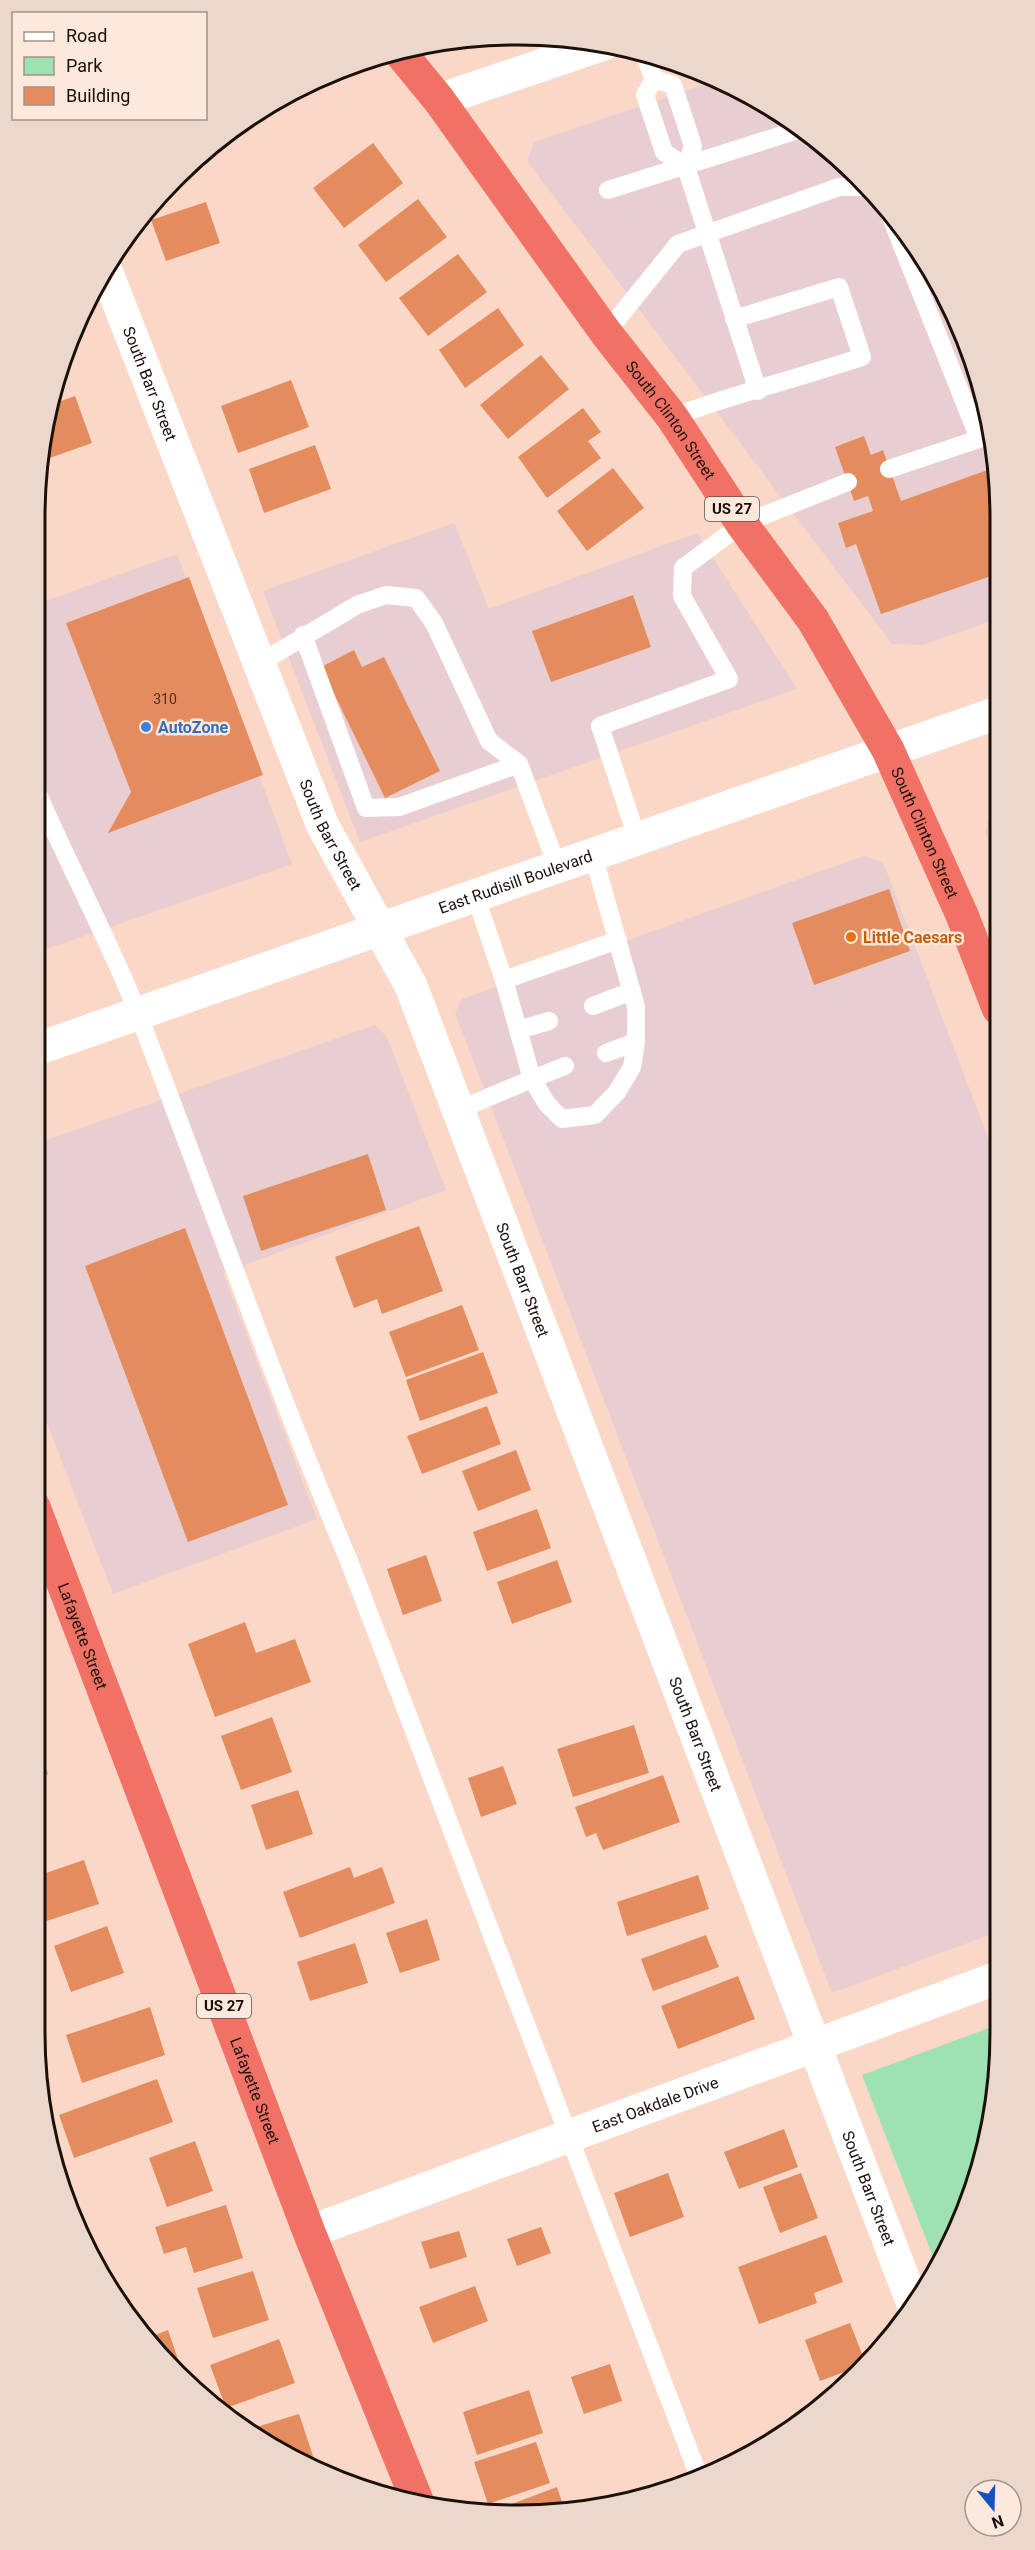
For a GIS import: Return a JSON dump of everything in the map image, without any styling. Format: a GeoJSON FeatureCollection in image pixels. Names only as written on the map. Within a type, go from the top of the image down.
{"type":"FeatureCollection","features":[{"type":"Feature","properties":{"kind":"highway","name":"South Clinton Street"},"geometry":{"type":"LineString","coordinates":[[405,59],[439,100],[606,333],[672,417],[742,524],[813,620],[888,750],[962,915],[990,987]]}},
{"type":"Feature","properties":{"kind":"highway","name":"Lafayette Street"},"geometry":{"type":"LineString","coordinates":[[45,1559],[414,2493]]}},
{"type":"Feature","properties":{"kind":"street"},"geometry":{"type":"LineString","coordinates":[[439,100],[586,50]]}},
{"type":"Feature","properties":{"kind":"street","name":"South Barr Street"},"geometry":{"type":"LineString","coordinates":[[109,279],[322,824],[411,986],[910,2295]]}},
{"type":"Feature","properties":{"kind":"street","name":"East Rudisill Boulevard"},"geometry":{"type":"LineString","coordinates":[[45,1046],[990,715]]}},
{"type":"Feature","properties":{"kind":"street","name":"East Oakdale Drive"},"geometry":{"type":"LineString","coordinates":[[309,2232],[990,1981]]}},
{"type":"Feature","properties":{"kind":"lane"},"geometry":{"type":"LineString","coordinates":[[648,63],[654,79]]}},
{"type":"Feature","properties":{"kind":"lane"},"geometry":{"type":"LineString","coordinates":[[654,79],[645,95],[664,152],[686,167]]}},
{"type":"Feature","properties":{"kind":"lane"},"geometry":{"type":"LineString","coordinates":[[654,79],[673,85],[693,146],[686,167],[758,391]]}},
{"type":"Feature","properties":{"kind":"lane"},"geometry":{"type":"LineString","coordinates":[[608,190],[790,132]]}},
{"type":"Feature","properties":{"kind":"lane"},"geometry":{"type":"LineString","coordinates":[[606,333],[678,244],[838,187],[856,187]]}},
{"type":"Feature","properties":{"kind":"lane"},"geometry":{"type":"LineString","coordinates":[[889,469],[979,439],[901,242]]}},
{"type":"Feature","properties":{"kind":"lane"},"geometry":{"type":"LineString","coordinates":[[672,417],[720,399],[758,391],[862,357],[839,287],[734,319]]}},
{"type":"Feature","properties":{"kind":"lane"},"geometry":{"type":"LineString","coordinates":[[637,838],[600,726],[729,679],[682,596],[683,568],[742,524],[848,482]]}},
{"type":"Feature","properties":{"kind":"lane"},"geometry":{"type":"LineString","coordinates":[[260,663],[303,635],[357,605],[386,595],[416,598],[434,623],[489,741],[519,764],[557,866]]}},
{"type":"Feature","properties":{"kind":"lane"},"geometry":{"type":"LineString","coordinates":[[303,635],[366,808],[399,807],[519,764]]}},
{"type":"Feature","properties":{"kind":"lane"},"geometry":{"type":"LineString","coordinates":[[45,811],[64,857],[88,902],[138,1013],[289,1417],[349,1561],[696,2470]]}},
{"type":"Feature","properties":{"kind":"lane"},"geometry":{"type":"LineString","coordinates":[[475,895],[504,980],[532,1079],[547,1104],[562,1119],[595,1115],[617,1092],[632,1066],[636,1042],[636,1007],[593,854]]}},
{"type":"Feature","properties":{"kind":"lane"},"geometry":{"type":"LineString","coordinates":[[504,980],[618,940]]}},
{"type":"Feature","properties":{"kind":"lane"},"geometry":{"type":"LineString","coordinates":[[593,1006],[632,991]]}},
{"type":"Feature","properties":{"kind":"lane"},"geometry":{"type":"LineString","coordinates":[[518,1030],[549,1021]]}},
{"type":"Feature","properties":{"kind":"lane"},"geometry":{"type":"LineString","coordinates":[[606,1053],[636,1042]]}},
{"type":"Feature","properties":{"kind":"lane"},"geometry":{"type":"LineString","coordinates":[[458,1110],[565,1066]]}},
{"type":"Feature","properties":{"kind":"shaded area"},"geometry":{"type":"Polygon","coordinates":[[[705,84],[754,108],[780,125],[829,162],[852,183],[892,230],[927,281],[965,366],[981,425],[986,456],[990,518],[990,621],[923,645],[892,644],[527,161],[534,142],[705,84]]]}},
{"type":"Feature","properties":{"kind":"shaded area"},"geometry":{"type":"Polygon","coordinates":[[[454,523],[489,609],[697,533],[797,689],[360,842],[263,591],[454,523]]]}},
{"type":"Feature","properties":{"kind":"shaded area"},"geometry":{"type":"Polygon","coordinates":[[[177,554],[292,864],[45,950],[45,601],[177,554]]]}},
{"type":"Feature","properties":{"kind":"shaded area"},"geometry":{"type":"Polygon","coordinates":[[[990,814],[990,846],[985,832],[990,814]]]}},
{"type":"Feature","properties":{"kind":"shaded area"},"geometry":{"type":"Polygon","coordinates":[[[864,856],[883,862],[990,1143],[990,1935],[832,1993],[455,1013],[462,999],[864,856]]]}},
{"type":"Feature","properties":{"kind":"shaded area"},"geometry":{"type":"Polygon","coordinates":[[[375,1025],[387,1037],[446,1190],[223,1273],[317,1519],[113,1594],[45,1418],[45,1140],[375,1025]]]}},
{"type":"Feature","properties":{"kind":"green space"},"geometry":{"type":"Polygon","coordinates":[[[990,2028],[986,2094],[974,2155],[954,2213],[933,2257],[862,2075],[990,2028]]]}},
{"type":"Feature","properties":{"kind":"building"},"geometry":{"type":"Polygon","coordinates":[[[373,143],[403,183],[344,228],[313,188],[373,143]]]}},
{"type":"Feature","properties":{"kind":"building"},"geometry":{"type":"Polygon","coordinates":[[[418,199],[447,237],[386,282],[358,245],[418,199]]]}},
{"type":"Feature","properties":{"kind":"building"},"geometry":{"type":"Polygon","coordinates":[[[206,202],[220,243],[166,261],[151,220],[206,202]]]}},
{"type":"Feature","properties":{"kind":"building"},"geometry":{"type":"Polygon","coordinates":[[[458,254],[487,292],[428,336],[399,298],[458,254]]]}},
{"type":"Feature","properties":{"kind":"building"},"geometry":{"type":"Polygon","coordinates":[[[498,308],[524,345],[465,388],[439,350],[498,308]]]}},
{"type":"Feature","properties":{"kind":"building"},"geometry":{"type":"Polygon","coordinates":[[[541,355],[569,389],[508,439],[480,405],[541,355]]]}},
{"type":"Feature","properties":{"kind":"building"},"geometry":{"type":"Polygon","coordinates":[[[291,380],[309,427],[238,453],[221,406],[291,380]]]}},
{"type":"Feature","properties":{"kind":"building"},"geometry":{"type":"Polygon","coordinates":[[[75,396],[92,443],[49,458],[54,425],[59,402],[75,396]]]}},
{"type":"Feature","properties":{"kind":"building"},"geometry":{"type":"Polygon","coordinates":[[[583,408],[601,432],[588,441],[601,458],[547,498],[518,457],[583,408]]]}},
{"type":"Feature","properties":{"kind":"building"},"geometry":{"type":"Polygon","coordinates":[[[864,436],[871,455],[883,450],[901,501],[987,470],[990,576],[881,614],[856,544],[846,548],[838,523],[873,511],[868,496],[854,501],[835,447],[864,436]]]}},
{"type":"Feature","properties":{"kind":"building"},"geometry":{"type":"Polygon","coordinates":[[[315,445],[331,489],[264,513],[249,469],[315,445]]]}},
{"type":"Feature","properties":{"kind":"building"},"geometry":{"type":"Polygon","coordinates":[[[613,468],[644,508],[587,551],[557,511],[613,468]]]}},
{"type":"Feature","properties":{"kind":"building"},"geometry":{"type":"Polygon","coordinates":[[[189,577],[263,775],[108,833],[131,792],[66,623],[189,577]]]}},
{"type":"Feature","properties":{"kind":"building"},"geometry":{"type":"Polygon","coordinates":[[[633,595],[651,647],[551,682],[532,631],[633,595]]]}},
{"type":"Feature","properties":{"kind":"building"},"geometry":{"type":"Polygon","coordinates":[[[354,650],[362,667],[384,657],[440,771],[385,798],[321,667],[354,650]]]}},
{"type":"Feature","properties":{"kind":"building","name":"Little Caesars"},"geometry":{"type":"Polygon","coordinates":[[[889,889],[910,951],[814,985],[792,923],[889,889]]]}},
{"type":"Feature","properties":{"kind":"building"},"geometry":{"type":"Polygon","coordinates":[[[368,1154],[386,1210],[261,1251],[243,1196],[368,1154]]]}},
{"type":"Feature","properties":{"kind":"building"},"geometry":{"type":"Polygon","coordinates":[[[419,1226],[443,1291],[382,1314],[377,1299],[354,1308],[335,1257],[419,1226]]]}},
{"type":"Feature","properties":{"kind":"building"},"geometry":{"type":"Polygon","coordinates":[[[185,1228],[288,1505],[188,1542],[85,1266],[185,1228]]]}},
{"type":"Feature","properties":{"kind":"building"},"geometry":{"type":"Polygon","coordinates":[[[462,1305],[479,1350],[406,1377],[389,1332],[462,1305]]]}},
{"type":"Feature","properties":{"kind":"building"},"geometry":{"type":"Polygon","coordinates":[[[483,1352],[498,1393],[420,1421],[406,1380],[483,1352]]]}},
{"type":"Feature","properties":{"kind":"building"},"geometry":{"type":"Polygon","coordinates":[[[487,1406],[501,1444],[422,1474],[407,1436],[487,1406]]]}},
{"type":"Feature","properties":{"kind":"building"},"geometry":{"type":"Polygon","coordinates":[[[516,1450],[531,1490],[478,1511],[462,1471],[516,1450]]]}},
{"type":"Feature","properties":{"kind":"building"},"geometry":{"type":"Polygon","coordinates":[[[537,1509],[551,1548],[487,1571],[473,1532],[537,1509]]]}},
{"type":"Feature","properties":{"kind":"building"},"geometry":{"type":"Polygon","coordinates":[[[426,1555],[442,1601],[403,1615],[387,1569],[426,1555]]]}},
{"type":"Feature","properties":{"kind":"building"},"geometry":{"type":"Polygon","coordinates":[[[557,1560],[572,1602],[512,1624],[497,1582],[557,1560]]]}},
{"type":"Feature","properties":{"kind":"building"},"geometry":{"type":"Polygon","coordinates":[[[245,1622],[256,1653],[295,1639],[311,1682],[215,1717],[188,1644],[245,1622]]]}},
{"type":"Feature","properties":{"kind":"building"},"geometry":{"type":"Polygon","coordinates":[[[272,1717],[292,1772],[241,1790],[221,1736],[272,1717]]]}},
{"type":"Feature","properties":{"kind":"building"},"geometry":{"type":"Polygon","coordinates":[[[634,1725],[649,1773],[573,1797],[557,1749],[634,1725]]]}},
{"type":"Feature","properties":{"kind":"building"},"geometry":{"type":"Polygon","coordinates":[[[503,1766],[517,1804],[481,1817],[468,1778],[503,1766]]]}},
{"type":"Feature","properties":{"kind":"building"},"geometry":{"type":"Polygon","coordinates":[[[663,1775],[680,1822],[603,1850],[596,1833],[586,1837],[575,1807],[663,1775]]]}},
{"type":"Feature","properties":{"kind":"building"},"geometry":{"type":"Polygon","coordinates":[[[298,1790],[313,1834],[266,1850],[251,1805],[298,1790]]]}},
{"type":"Feature","properties":{"kind":"building"},"geometry":{"type":"Polygon","coordinates":[[[84,1860],[99,1904],[45,1921],[45,1873],[84,1860]]]}},
{"type":"Feature","properties":{"kind":"building"},"geometry":{"type":"Polygon","coordinates":[[[350,1867],[354,1878],[382,1867],[395,1903],[300,1938],[283,1892],[350,1867]]]}},
{"type":"Feature","properties":{"kind":"building"},"geometry":{"type":"Polygon","coordinates":[[[698,1875],[709,1909],[627,1936],[617,1902],[698,1875]]]}},
{"type":"Feature","properties":{"kind":"building"},"geometry":{"type":"Polygon","coordinates":[[[427,1919],[440,1960],[400,1973],[386,1933],[427,1919]]]}},
{"type":"Feature","properties":{"kind":"building"},"geometry":{"type":"Polygon","coordinates":[[[107,1926],[124,1973],[71,1992],[54,1946],[107,1926]]]}},
{"type":"Feature","properties":{"kind":"building"},"geometry":{"type":"Polygon","coordinates":[[[706,1935],[719,1967],[653,1991],[641,1959],[706,1935]]]}},
{"type":"Feature","properties":{"kind":"building"},"geometry":{"type":"Polygon","coordinates":[[[355,1943],[368,1983],[310,2001],[297,1962],[355,1943]]]}},
{"type":"Feature","properties":{"kind":"building"},"geometry":{"type":"Polygon","coordinates":[[[738,1976],[755,2019],[678,2049],[661,2006],[738,1976]]]}},
{"type":"Feature","properties":{"kind":"building"},"geometry":{"type":"Polygon","coordinates":[[[150,2007],[165,2055],[82,2083],[66,2035],[150,2007]]]}},
{"type":"Feature","properties":{"kind":"building"},"geometry":{"type":"Polygon","coordinates":[[[157,2079],[173,2122],[74,2158],[59,2115],[157,2079]]]}},
{"type":"Feature","properties":{"kind":"building"},"geometry":{"type":"Polygon","coordinates":[[[784,2129],[798,2167],[739,2189],[724,2152],[784,2129]]]}},
{"type":"Feature","properties":{"kind":"building"},"geometry":{"type":"Polygon","coordinates":[[[195,2141],[213,2191],[167,2207],[149,2158],[195,2141]]]}},
{"type":"Feature","properties":{"kind":"building"},"geometry":{"type":"Polygon","coordinates":[[[668,2173],[684,2217],[630,2237],[614,2193],[668,2173]]]}},
{"type":"Feature","properties":{"kind":"building"},"geometry":{"type":"Polygon","coordinates":[[[801,2173],[818,2218],[780,2233],[763,2187],[801,2173]]]}},
{"type":"Feature","properties":{"kind":"building"},"geometry":{"type":"Polygon","coordinates":[[[226,2205],[243,2258],[194,2273],[186,2247],[164,2254],[155,2227],[226,2205]]]}},
{"type":"Feature","properties":{"kind":"building"},"geometry":{"type":"Polygon","coordinates":[[[541,2227],[551,2253],[517,2266],[507,2239],[541,2227]]]}},
{"type":"Feature","properties":{"kind":"building"},"geometry":{"type":"Polygon","coordinates":[[[459,2231],[467,2257],[430,2269],[421,2242],[459,2231]]]}},
{"type":"Feature","properties":{"kind":"building"},"geometry":{"type":"Polygon","coordinates":[[[826,2235],[843,2282],[814,2293],[817,2303],[759,2324],[738,2267],[826,2235]]]}},
{"type":"Feature","properties":{"kind":"building"},"geometry":{"type":"Polygon","coordinates":[[[253,2271],[269,2320],[213,2338],[197,2288],[253,2271]]]}},
{"type":"Feature","properties":{"kind":"building"},"geometry":{"type":"Polygon","coordinates":[[[475,2286],[488,2321],[433,2343],[419,2307],[475,2286]]]}},
{"type":"Feature","properties":{"kind":"building"},"geometry":{"type":"Polygon","coordinates":[[[850,2323],[863,2355],[848,2371],[820,2381],[805,2340],[850,2323]]]}},
{"type":"Feature","properties":{"kind":"building"},"geometry":{"type":"Polygon","coordinates":[[[168,2330],[179,2363],[162,2344],[155,2335],[168,2330]]]}},
{"type":"Feature","properties":{"kind":"building"},"geometry":{"type":"Polygon","coordinates":[[[279,2339],[295,2383],[230,2407],[224,2402],[210,2365],[279,2339]]]}},
{"type":"Feature","properties":{"kind":"building"},"geometry":{"type":"Polygon","coordinates":[[[610,2364],[622,2401],[584,2414],[571,2377],[610,2364]]]}},
{"type":"Feature","properties":{"kind":"building"},"geometry":{"type":"Polygon","coordinates":[[[529,2390],[543,2433],[477,2455],[463,2412],[529,2390]]]}},
{"type":"Feature","properties":{"kind":"building"},"geometry":{"type":"Polygon","coordinates":[[[299,2414],[314,2458],[281,2442],[258,2427],[299,2414]]]}},
{"type":"Feature","properties":{"kind":"building"},"geometry":{"type":"Polygon","coordinates":[[[536,2442],[550,2483],[488,2504],[474,2462],[536,2442]]]}},
{"type":"Feature","properties":{"kind":"building"},"geometry":{"type":"Polygon","coordinates":[[[557,2487],[562,2503],[548,2504],[510,2505],[557,2487]]]}},
{"type":"Feature","properties":{"kind":"place","name":"AutoZone"},"geometry":{"type":"Point","coordinates":[146,727]}},
{"type":"Feature","properties":{"kind":"place","name":"Little Caesars"},"geometry":{"type":"Point","coordinates":[851,937]}}]}
